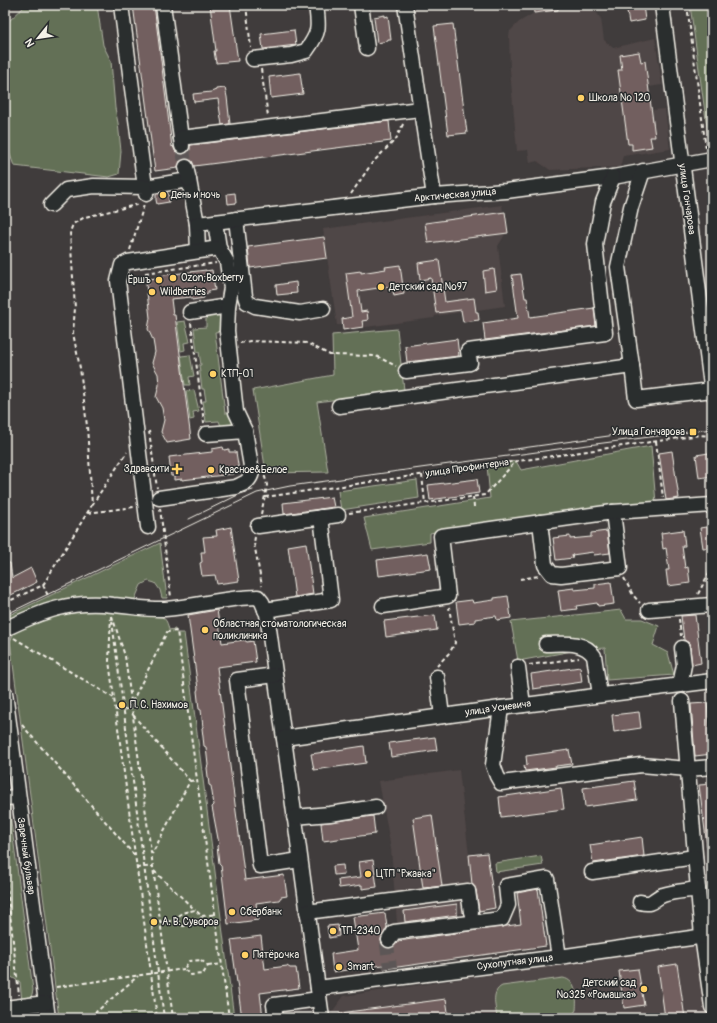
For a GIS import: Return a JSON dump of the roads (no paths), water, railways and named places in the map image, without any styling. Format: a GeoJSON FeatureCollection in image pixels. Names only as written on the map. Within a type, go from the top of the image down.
{"type":"FeatureCollection","features":[{"type":"Feature","properties":{"kind":"street"},"geometry":{"type":"LineString","coordinates":[[121,5],[146,190]]}},
{"type":"Feature","properties":{"kind":"street"},"geometry":{"type":"LineString","coordinates":[[163,5],[182,142],[269,127],[420,109]]}},
{"type":"Feature","properties":{"kind":"street"},"geometry":{"type":"LineString","coordinates":[[256,58],[291,55],[306,51],[318,30],[316,5]]}},
{"type":"Feature","properties":{"kind":"street"},"geometry":{"type":"LineString","coordinates":[[361,5],[367,48]]}},
{"type":"Feature","properties":{"kind":"street"},"geometry":{"type":"LineString","coordinates":[[405,5],[434,196]]}},
{"type":"Feature","properties":{"kind":"street","name":"улица Гончарова"},"geometry":{"type":"LineString","coordinates":[[662,5],[712,391]]}},
{"type":"Feature","properties":{"kind":"street","name":"Арктическая улица"},"geometry":{"type":"LineString","coordinates":[[197,224],[434,196],[506,190],[613,177],[709,160]]}},
{"type":"Feature","properties":{"kind":"street"},"geometry":{"type":"LineString","coordinates":[[643,171],[631,207],[618,267],[636,399],[712,391]]}},
{"type":"Feature","properties":{"kind":"street"},"geometry":{"type":"LineString","coordinates":[[51,205],[66,190],[94,186],[146,190],[187,174],[197,224],[198,251]]}},
{"type":"Feature","properties":{"kind":"street"},"geometry":{"type":"LineString","coordinates":[[406,371],[470,364],[468,352],[605,333],[595,244],[603,202],[613,177]]}},
{"type":"Feature","properties":{"kind":"street"},"geometry":{"type":"LineString","coordinates":[[236,219],[247,302],[255,306],[300,313],[323,309]]}},
{"type":"Feature","properties":{"kind":"street"},"geometry":{"type":"LineString","coordinates":[[159,498],[236,487],[246,483],[251,478],[252,472],[245,431],[236,412],[228,345],[228,306],[231,288],[227,262],[219,248],[215,222]]}},
{"type":"Feature","properties":{"kind":"street"},"geometry":{"type":"LineString","coordinates":[[148,527],[118,281],[122,265],[128,262],[219,248]]}},
{"type":"Feature","properties":{"kind":"street"},"geometry":{"type":"LineString","coordinates":[[190,312],[228,306]]}},
{"type":"Feature","properties":{"kind":"street"},"geometry":{"type":"LineString","coordinates":[[339,406],[632,366]]}},
{"type":"Feature","properties":{"kind":"street"},"geometry":{"type":"LineString","coordinates":[[206,434],[245,431]]}},
{"type":"Feature","properties":{"kind":"street"},"geometry":{"type":"LineString","coordinates":[[383,606],[448,596],[441,536],[613,512],[712,504]]}},
{"type":"Feature","properties":{"kind":"street"},"geometry":{"type":"LineString","coordinates":[[540,522],[545,566],[552,574],[561,575],[620,568],[613,512]]}},
{"type":"Feature","properties":{"kind":"street"},"geometry":{"type":"LineString","coordinates":[[258,526],[338,515]]}},
{"type":"Feature","properties":{"kind":"street"},"geometry":{"type":"LineString","coordinates":[[265,610],[331,600],[321,517]]}},
{"type":"Feature","properties":{"kind":"street"},"geometry":{"type":"LineString","coordinates":[[8,633],[32,616],[75,604],[112,604],[135,608],[162,609],[240,597],[258,597],[265,610],[275,675],[322,1018]]}},
{"type":"Feature","properties":{"kind":"street"},"geometry":{"type":"LineString","coordinates":[[649,610],[712,605]]}},
{"type":"Feature","properties":{"kind":"street"},"geometry":{"type":"LineString","coordinates":[[546,644],[573,644],[582,646],[590,651],[594,656],[600,695]]}},
{"type":"Feature","properties":{"kind":"street"},"geometry":{"type":"LineString","coordinates":[[680,685],[684,665],[682,648]]}},
{"type":"Feature","properties":{"kind":"street"},"geometry":{"type":"LineString","coordinates":[[518,666],[523,705]]}},
{"type":"Feature","properties":{"kind":"street"},"geometry":{"type":"LineString","coordinates":[[275,675],[237,680],[260,866],[300,860]]}},
{"type":"Feature","properties":{"kind":"street"},"geometry":{"type":"LineString","coordinates":[[437,677],[442,716]]}},
{"type":"Feature","properties":{"kind":"street","name":"улица Усиевича"},"geometry":{"type":"LineString","coordinates":[[284,738],[712,681]]}},
{"type":"Feature","properties":{"kind":"street","name":"Заречный бульвар"},"geometry":{"type":"LineString","coordinates":[[5,693],[12,798],[48,1018]]}},
{"type":"Feature","properties":{"kind":"street"},"geometry":{"type":"LineString","coordinates":[[682,701],[698,889],[707,935],[712,1007]]}},
{"type":"Feature","properties":{"kind":"street"},"geometry":{"type":"LineString","coordinates":[[501,708],[493,765],[501,782],[641,765],[688,769],[712,767]]}},
{"type":"Feature","properties":{"kind":"street"},"geometry":{"type":"LineString","coordinates":[[294,817],[330,814],[376,806]]}},
{"type":"Feature","properties":{"kind":"street"},"geometry":{"type":"LineString","coordinates":[[592,872],[695,857]]}},
{"type":"Feature","properties":{"kind":"street"},"geometry":{"type":"LineString","coordinates":[[389,940],[394,932],[502,919],[508,905],[506,886],[547,879],[559,957]]}},
{"type":"Feature","properties":{"kind":"street"},"geometry":{"type":"LineString","coordinates":[[640,902],[647,904],[652,903],[662,895],[698,889]]}},
{"type":"Feature","properties":{"kind":"street"},"geometry":{"type":"LineString","coordinates":[[307,912],[468,891],[471,912]]}},
{"type":"Feature","properties":{"kind":"street","name":"Сухопутная улица"},"geometry":{"type":"LineString","coordinates":[[276,1018],[274,1005],[391,973],[559,957],[707,935]]}},
{"type":"Feature","properties":{"kind":"street"},"geometry":{"type":"LineString","coordinates":[[5,1008],[46,1002]]}},
{"type":"Feature","properties":{"kind":"tunnel"},"geometry":{"type":"LineString","coordinates":[[182,146],[186,167]]}},
{"type":"Feature","properties":{"kind":"tunnel"},"geometry":{"type":"LineString","coordinates":[[389,940],[387,945],[390,968]]}},
{"type":"Feature","properties":{"kind":"tram line"},"geometry":{"type":"LineString","coordinates":[[5,615],[257,493],[290,486],[712,429]]}},
{"type":"Feature","properties":{"kind":"tram line"},"geometry":{"type":"LineString","coordinates":[[508,450],[623,434]]}},
{"type":"Feature","properties":{"kind":"tram line"},"geometry":{"type":"LineString","coordinates":[[189,519],[240,494],[253,490]]}},
{"type":"Feature","properties":{"kind":"place","name":"Школа № 120"},"geometry":{"type":"Point","coordinates":[581,98]}},
{"type":"Feature","properties":{"kind":"place","name":"День и ночь"},"geometry":{"type":"Point","coordinates":[163,195]}},
{"type":"Feature","properties":{"kind":"place","name":"Ozon;Boxberry"},"geometry":{"type":"Point","coordinates":[173,278]}},
{"type":"Feature","properties":{"kind":"place","name":"Ёршъ"},"geometry":{"type":"Point","coordinates":[159,280]}},
{"type":"Feature","properties":{"kind":"place","name":"Детский сад №97"},"geometry":{"type":"Point","coordinates":[381,287]}},
{"type":"Feature","properties":{"kind":"place","name":"Wildberries"},"geometry":{"type":"Point","coordinates":[152,292]}},
{"type":"Feature","properties":{"kind":"place","name":"КТП-01"},"geometry":{"type":"Point","coordinates":[213,374]}},
{"type":"Feature","properties":{"kind":"place","name":"Улица Гончарова"},"geometry":{"type":"Point","coordinates":[693,432]}},
{"type":"Feature","properties":{"kind":"place","name":"Здравсити"},"geometry":{"type":"Point","coordinates":[177,469]}},
{"type":"Feature","properties":{"kind":"place","name":"Красное&Белое"},"geometry":{"type":"Point","coordinates":[211,470]}},
{"type":"Feature","properties":{"kind":"place","name":"Областная стоматологическая поликлиника"},"geometry":{"type":"Point","coordinates":[205,630]}},
{"type":"Feature","properties":{"kind":"place","name":"П. С. Нахимов"},"geometry":{"type":"Point","coordinates":[122,705]}},
{"type":"Feature","properties":{"kind":"place","name":"ЦТП \"Ржавка\""},"geometry":{"type":"Point","coordinates":[368,874]}},
{"type":"Feature","properties":{"kind":"place","name":"Сбербанк"},"geometry":{"type":"Point","coordinates":[232,912]}},
{"type":"Feature","properties":{"kind":"place","name":"А. В. Суворов"},"geometry":{"type":"Point","coordinates":[154,922]}},
{"type":"Feature","properties":{"kind":"place","name":"ТП-2340"},"geometry":{"type":"Point","coordinates":[333,931]}},
{"type":"Feature","properties":{"kind":"place","name":"Пятёрочка"},"geometry":{"type":"Point","coordinates":[245,955]}},
{"type":"Feature","properties":{"kind":"place","name":"Smart"},"geometry":{"type":"Point","coordinates":[339,967]}},
{"type":"Feature","properties":{"kind":"place","name":"Детский сад №325 «Ромашка»"},"geometry":{"type":"Point","coordinates":[644,989]}}]}
